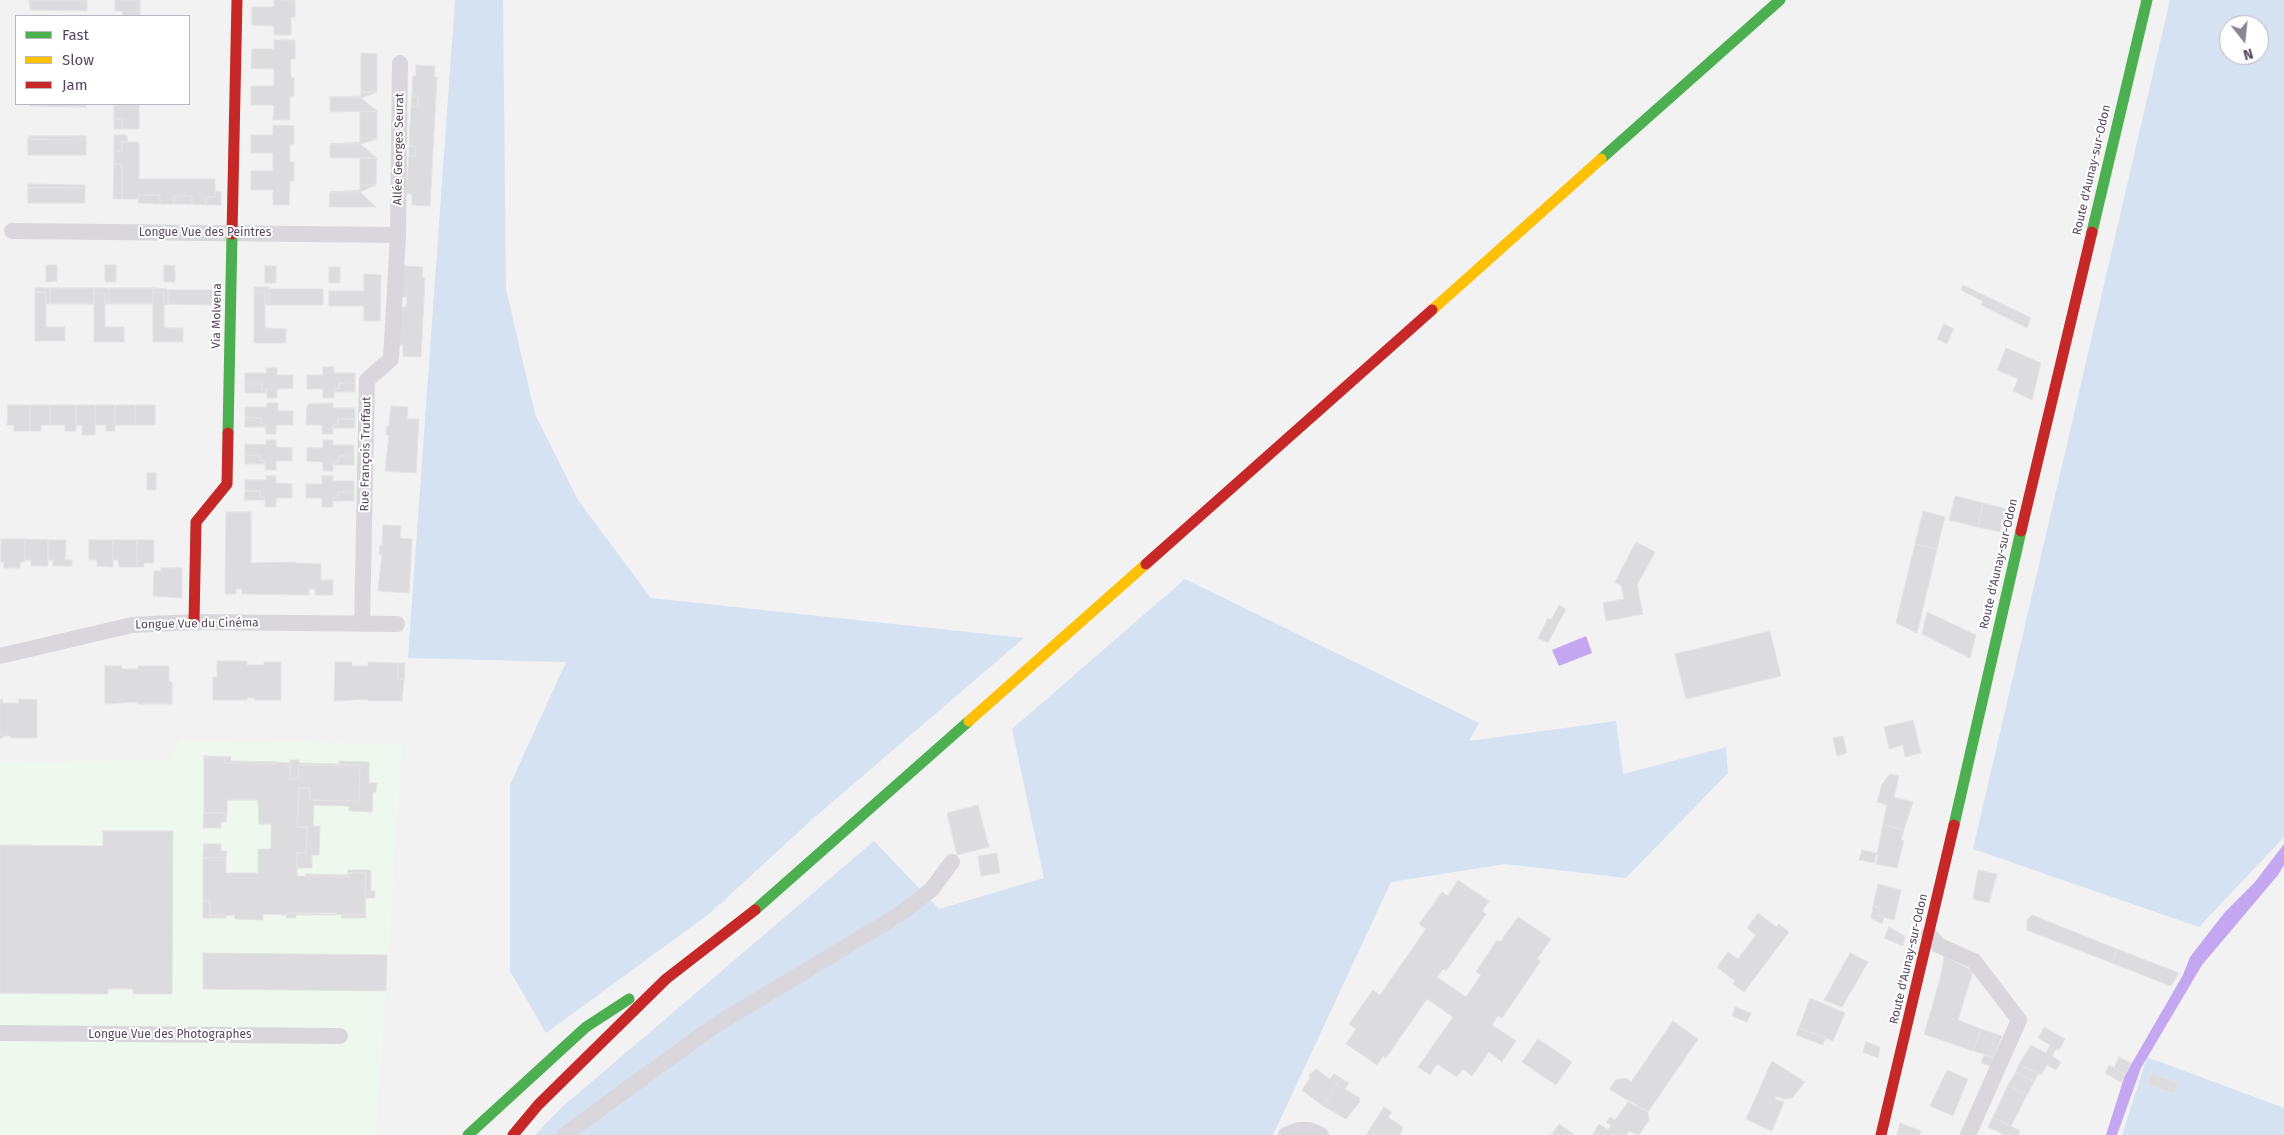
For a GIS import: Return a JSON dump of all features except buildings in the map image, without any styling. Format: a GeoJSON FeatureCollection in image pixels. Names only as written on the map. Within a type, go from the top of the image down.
{"type":"FeatureCollection","features":[{"type":"Feature","properties":{"kind":"main road","name":"Via Molvena"},"geometry":{"type":"LineString","coordinates":[[194,622],[196,522],[227,484],[237,0]]}},
{"type":"Feature","properties":{"kind":"main road"},"geometry":{"type":"LineString","coordinates":[[513,1135],[538,1105],[666,979],[771,897],[1780,0]]}},
{"type":"Feature","properties":{"kind":"main road","name":"Route d'Aunay-sur-Odon"},"geometry":{"type":"LineString","coordinates":[[1881,1135],[1929,934],[1992,653],[2147,0]]}},
{"type":"Feature","properties":{"kind":"main road"},"geometry":{"type":"LineString","coordinates":[[468,1135],[586,1027],[624,1002],[666,979]]}},
{"type":"Feature","properties":{"kind":"street","name":"Allée Georges Seurat"},"geometry":{"type":"LineString","coordinates":[[398,235],[400,63]]}},
{"type":"Feature","properties":{"kind":"street","name":"Longue Vue des Peintres"},"geometry":{"type":"LineString","coordinates":[[12,231],[398,235]]}},
{"type":"Feature","properties":{"kind":"street","name":"Rue François Truffaut"},"geometry":{"type":"LineString","coordinates":[[362,624],[367,380],[391,358],[398,235]]}},
{"type":"Feature","properties":{"kind":"street","name":"Longue Vue du Cinéma"},"geometry":{"type":"LineString","coordinates":[[0,656],[132,625],[194,622],[397,624]]}},
{"type":"Feature","properties":{"kind":"street"},"geometry":{"type":"LineString","coordinates":[[564,1135],[714,1026],[900,914],[932,889],[952,862]]}},
{"type":"Feature","properties":{"kind":"street"},"geometry":{"type":"LineString","coordinates":[[1929,934],[1938,945],[1974,961],[2019,1020],[1968,1135]]}},
{"type":"Feature","properties":{"kind":"street","name":"Longue Vue des Photographes"},"geometry":{"type":"LineString","coordinates":[[0,1033],[340,1036]]}},
{"type":"Feature","properties":{"kind":"street"},"geometry":{"type":"LineString","coordinates":[[1286,1135],[1299,1130],[1309,1130],[1321,1135]]}},
{"type":"Feature","properties":{"kind":"shaded area"},"geometry":{"type":"Polygon","coordinates":[[[455,0],[503,0],[506,289],[535,414],[578,500],[651,598],[1024,638],[816,816],[709,914],[546,1033],[510,971],[510,785],[566,662],[408,658],[455,0]]]}},
{"type":"Feature","properties":{"kind":"shaded area"},"geometry":{"type":"Polygon","coordinates":[[[2170,0],[2284,0],[2284,837],[2199,927],[1973,849],[2170,0]]]}},
{"type":"Feature","properties":{"kind":"shaded area"},"geometry":{"type":"Polygon","coordinates":[[[1185,579],[1479,723],[1469,741],[1616,721],[1623,774],[1726,747],[1728,773],[1626,878],[1505,864],[1391,882],[1273,1135],[535,1135],[561,1108],[874,841],[939,909],[1044,878],[1012,729],[1185,579]]]}},
{"type":"Feature","properties":{"kind":"shaded area"},"geometry":{"type":"Polygon","coordinates":[[[1586,636],[1592,653],[1559,666],[1552,650],[1586,636]]]}},
{"type":"Feature","properties":{"kind":"shaded area"},"geometry":{"type":"Polygon","coordinates":[[[180,741],[402,744],[376,1135],[0,1135],[0,762],[170,760],[180,741]]]}},
{"type":"Feature","properties":{"kind":"shaded area"},"geometry":{"type":"Polygon","coordinates":[[[2284,844],[2284,865],[2278,875],[2202,965],[2141,1068],[2117,1135],[2106,1135],[2125,1075],[2183,975],[2190,957],[2225,912],[2255,882],[2284,844]]]}},
{"type":"Feature","properties":{"kind":"shaded area"},"geometry":{"type":"Polygon","coordinates":[[[2147,1057],[2284,1108],[2284,1135],[2122,1135],[2147,1057]]]}},
{"type":"Feature","properties":{"kind":"traffic: fast"},"geometry":{"type":"LineString","coordinates":[[1601,159],[1780,0]]}},
{"type":"Feature","properties":{"kind":"traffic: fast"},"geometry":{"type":"LineString","coordinates":[[2092,232],[2147,0]]}},
{"type":"Feature","properties":{"kind":"traffic: fast"},"geometry":{"type":"LineString","coordinates":[[228,433],[232,234]]}},
{"type":"Feature","properties":{"kind":"traffic: fast"},"geometry":{"type":"LineString","coordinates":[[1954,825],[2021,531]]}},
{"type":"Feature","properties":{"kind":"traffic: fast"},"geometry":{"type":"LineString","coordinates":[[755,910],[969,721]]}},
{"type":"Feature","properties":{"kind":"traffic: fast"},"geometry":{"type":"LineString","coordinates":[[468,1135],[586,1027],[629,999]]}},
{"type":"Feature","properties":{"kind":"traffic: slow"},"geometry":{"type":"LineString","coordinates":[[1432,310],[1601,159]]}},
{"type":"Feature","properties":{"kind":"traffic: slow"},"geometry":{"type":"LineString","coordinates":[[969,721],[1146,564]]}},
{"type":"Feature","properties":{"kind":"traffic: jam"},"geometry":{"type":"LineString","coordinates":[[232,234],[237,0]]}},
{"type":"Feature","properties":{"kind":"traffic: jam"},"geometry":{"type":"LineString","coordinates":[[2021,531],[2092,232]]}},
{"type":"Feature","properties":{"kind":"traffic: jam"},"geometry":{"type":"LineString","coordinates":[[1146,564],[1432,310]]}},
{"type":"Feature","properties":{"kind":"traffic: jam"},"geometry":{"type":"LineString","coordinates":[[194,622],[196,522],[227,484],[228,433]]}},
{"type":"Feature","properties":{"kind":"traffic: jam"},"geometry":{"type":"LineString","coordinates":[[1881,1135],[1954,825]]}},
{"type":"Feature","properties":{"kind":"traffic: jam"},"geometry":{"type":"LineString","coordinates":[[513,1135],[538,1105],[666,979],[755,910]]}}]}
